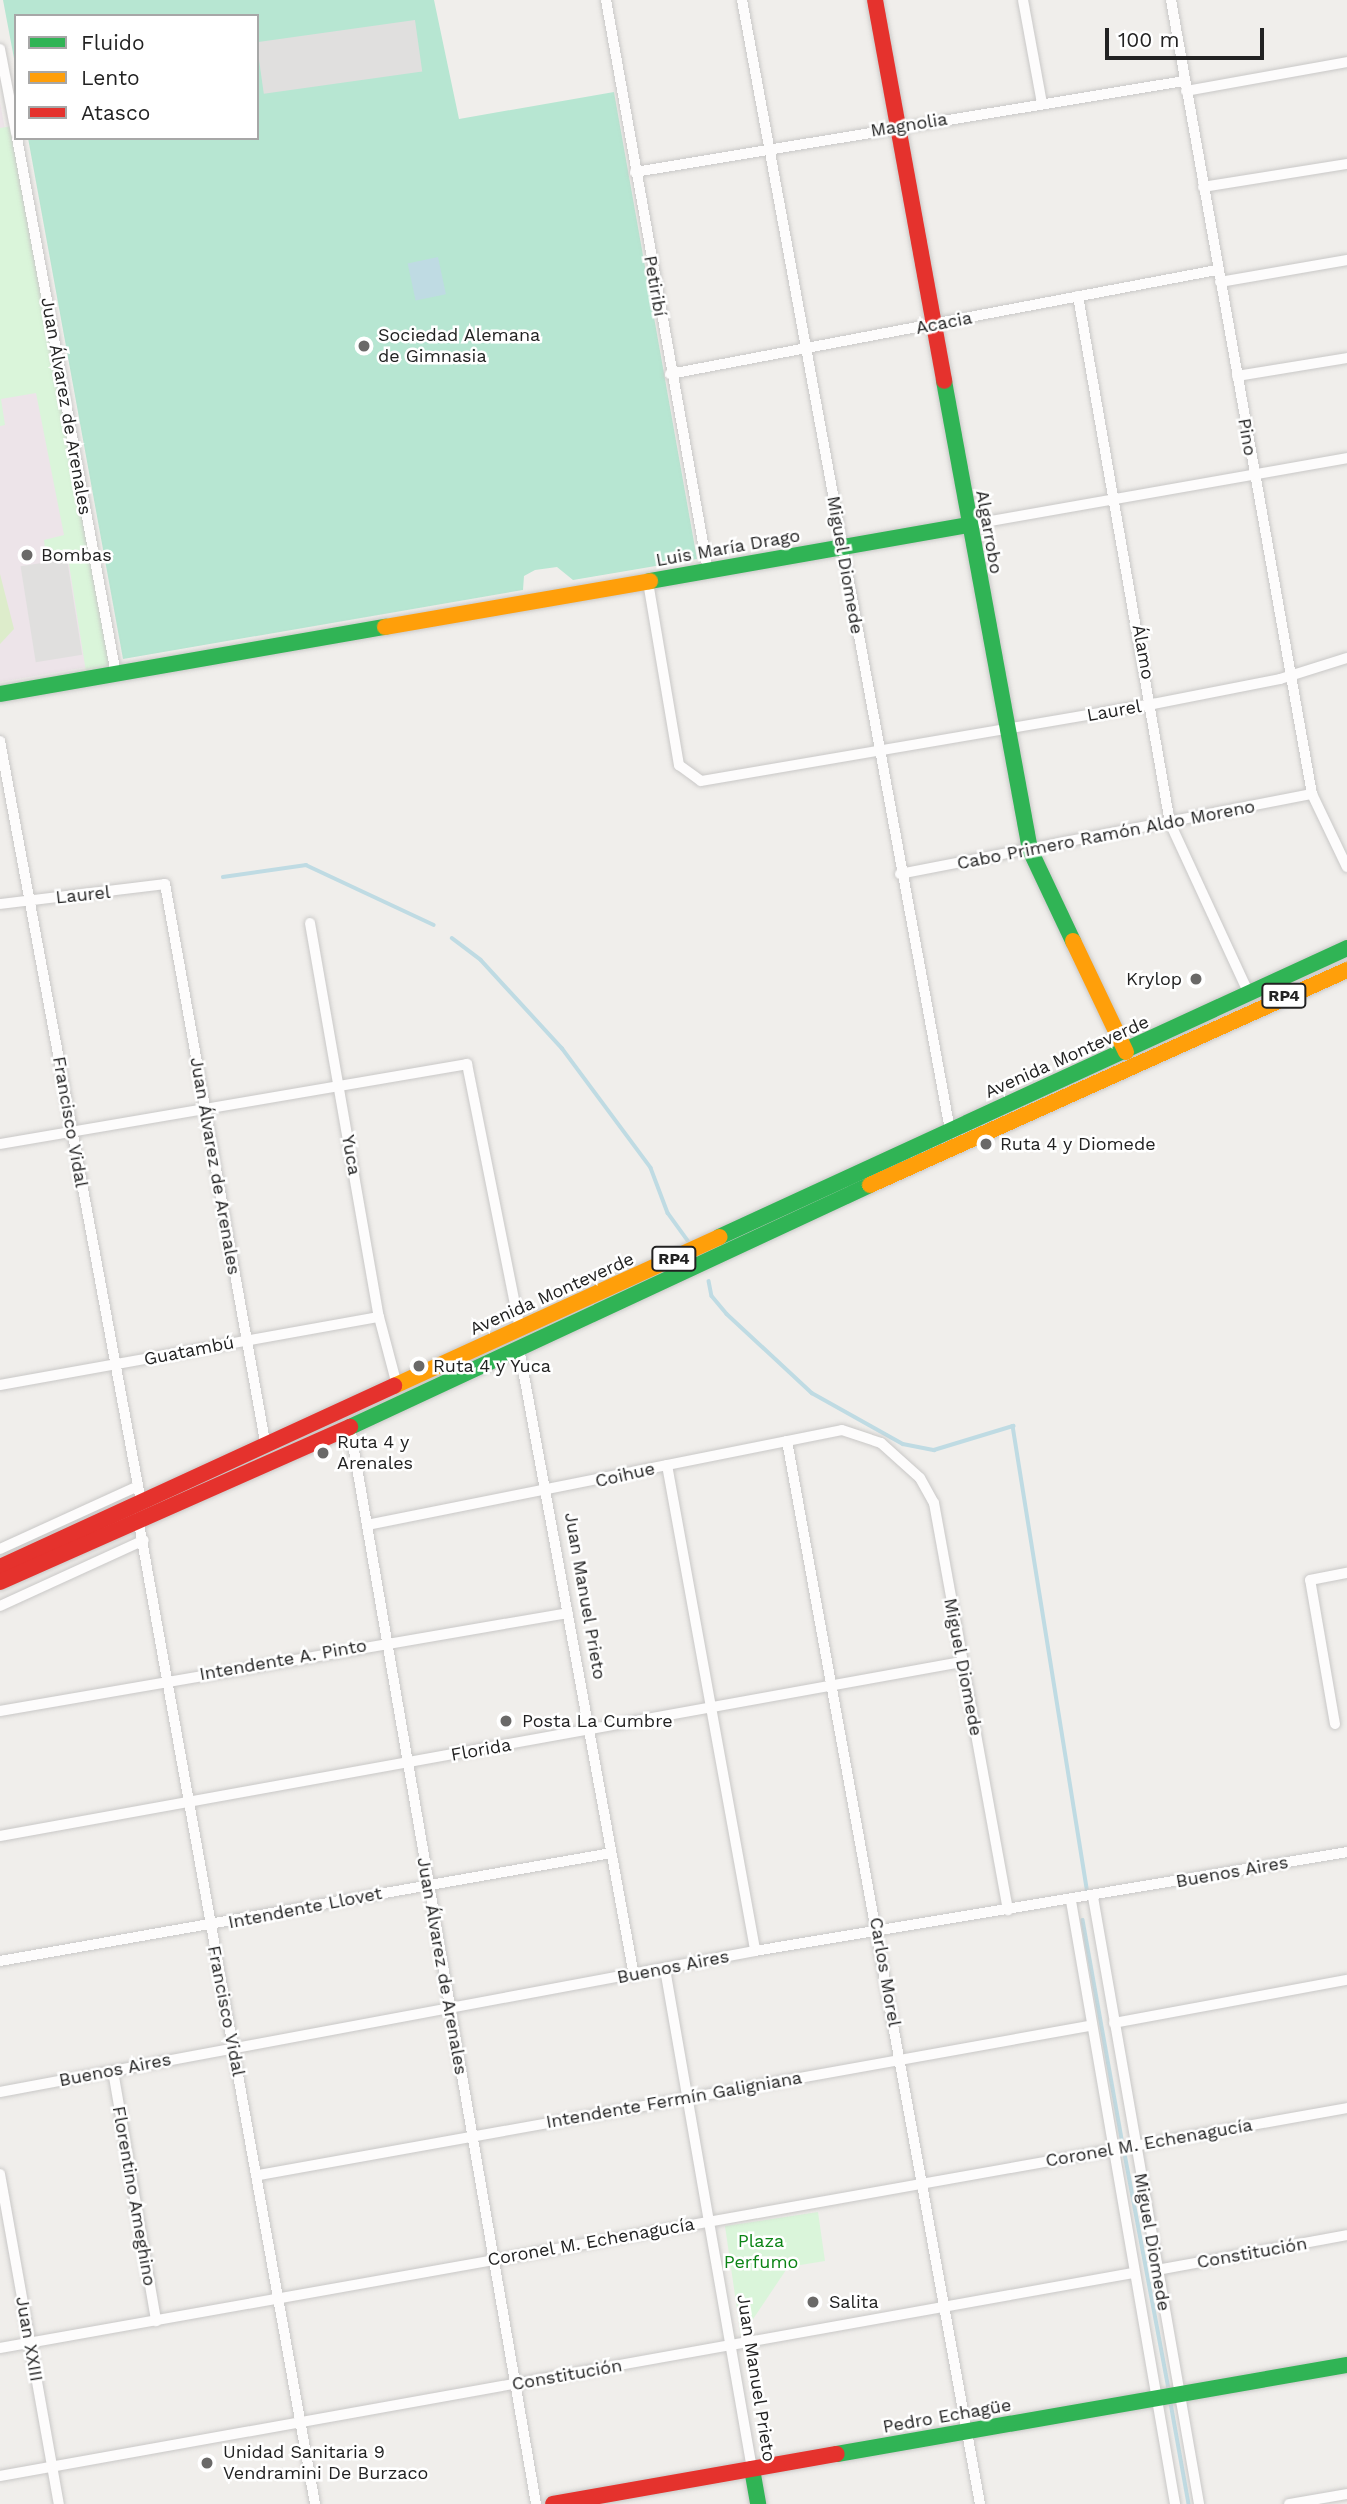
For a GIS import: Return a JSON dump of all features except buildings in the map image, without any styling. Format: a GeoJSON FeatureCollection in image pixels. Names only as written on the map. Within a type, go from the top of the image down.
{"type":"FeatureCollection","features":[{"type":"Feature","properties":{"kind":"main road","name":"Algarrobo"},"geometry":{"type":"LineString","coordinates":[[875,0],[1005,730],[1030,850],[1126,1052]]}},
{"type":"Feature","properties":{"kind":"main road","name":"Luis María Drago"},"geometry":{"type":"LineString","coordinates":[[0,694],[968,525]]}},
{"type":"Feature","properties":{"kind":"main road","name":"Avenida Monteverde"},"geometry":{"type":"LineString","coordinates":[[0,1567],[138,1502],[266,1447],[950,1130],[1126,1052],[1347,948]]}},
{"type":"Feature","properties":{"kind":"main road","name":"Avenida Monteverde"},"geometry":{"type":"LineString","coordinates":[[0,1582],[138,1502],[350,1427],[1220,1022],[1347,970]]}},
{"type":"Feature","properties":{"kind":"main road","name":"Pedro Echagüe"},"geometry":{"type":"LineString","coordinates":[[553,2504],[1347,2365]]}},
{"type":"Feature","properties":{"kind":"main road","name":"Juan Manuel Prieto"},"geometry":{"type":"LineString","coordinates":[[752,2469],[758,2504]]}},
{"type":"Feature","properties":{"kind":"street","name":"Petiribí"},"geometry":{"type":"LineString","coordinates":[[606,0],[670,374],[708,571]]}},
{"type":"Feature","properties":{"kind":"street","name":"Miguel Diomede"},"geometry":{"type":"LineString","coordinates":[[742,0],[877,751],[950,1130]]}},
{"type":"Feature","properties":{"kind":"street"},"geometry":{"type":"LineString","coordinates":[[1023,0],[1042,104]]}},
{"type":"Feature","properties":{"kind":"street","name":"Pino"},"geometry":{"type":"LineString","coordinates":[[1171,0],[1312,794],[1347,867]]}},
{"type":"Feature","properties":{"kind":"street","name":"Juan Álvarez de Arenales"},"geometry":{"type":"LineString","coordinates":[[0,49],[14,126]]}},
{"type":"Feature","properties":{"kind":"street","name":"Magnolia"},"geometry":{"type":"LineString","coordinates":[[635,172],[898,126],[1347,62]]}},
{"type":"Feature","properties":{"kind":"street","name":"Juan Álvarez de Arenales"},"geometry":{"type":"LineString","coordinates":[[17,140],[116,674]]}},
{"type":"Feature","properties":{"kind":"street"},"geometry":{"type":"LineString","coordinates":[[1203,187],[1347,164]]}},
{"type":"Feature","properties":{"kind":"street"},"geometry":{"type":"LineString","coordinates":[[1220,282],[1347,260]]}},
{"type":"Feature","properties":{"kind":"street","name":"Acacia"},"geometry":{"type":"LineString","coordinates":[[670,374],[935,326],[1217,270]]}},
{"type":"Feature","properties":{"kind":"street","name":"Álamo"},"geometry":{"type":"LineString","coordinates":[[1078,296],[1153,704],[1170,823],[1249,994]]}},
{"type":"Feature","properties":{"kind":"street"},"geometry":{"type":"LineString","coordinates":[[1237,376],[1347,358]]}},
{"type":"Feature","properties":{"kind":"street","name":"Luis María Drago"},"geometry":{"type":"LineString","coordinates":[[968,525],[1347,458]]}},
{"type":"Feature","properties":{"kind":"street","name":"Laurel"},"geometry":{"type":"LineString","coordinates":[[648,582],[685,774],[701,781],[1153,704],[1291,675],[1347,658]]}},
{"type":"Feature","properties":{"kind":"street","name":"Francisco Vidal"},"geometry":{"type":"LineString","coordinates":[[0,741],[72,1132],[111,1366],[138,1502],[232,2047],[259,2175],[278,2300],[315,2504]]}},
{"type":"Feature","properties":{"kind":"street","name":"Cabo Primero Ramón Aldo Moreno"},"geometry":{"type":"LineString","coordinates":[[900,874],[1312,794]]}},
{"type":"Feature","properties":{"kind":"street","name":"Juan Álvarez de Arenales"},"geometry":{"type":"LineString","coordinates":[[165,884],[266,1447]]}},
{"type":"Feature","properties":{"kind":"street","name":"Laurel"},"geometry":{"type":"LineString","coordinates":[[0,904],[30,899],[73,899],[165,884]]}},
{"type":"Feature","properties":{"kind":"street","name":"Yuca"},"geometry":{"type":"LineString","coordinates":[[310,923],[379,1317],[397,1385]]}},
{"type":"Feature","properties":{"kind":"street"},"geometry":{"type":"LineString","coordinates":[[0,1144],[467,1063],[520,1329]]}},
{"type":"Feature","properties":{"kind":"street","name":"Guatambú"},"geometry":{"type":"LineString","coordinates":[[0,1385],[379,1317]]}},
{"type":"Feature","properties":{"kind":"street","name":"Juan Manuel Prieto"},"geometry":{"type":"LineString","coordinates":[[519,1348],[634,1976]]}},
{"type":"Feature","properties":{"kind":"street","name":"Juan Álvarez de Arenales"},"geometry":{"type":"LineString","coordinates":[[350,1427],[536,2504]]}},
{"type":"Feature","properties":{"kind":"street","name":"Coihue"},"geometry":{"type":"LineString","coordinates":[[367,1525],[547,1492],[842,1430],[881,1443]]}},
{"type":"Feature","properties":{"kind":"street","name":"Carlos Morel"},"geometry":{"type":"LineString","coordinates":[[787,1441],[836,1688],[923,2183],[942,2308],[968,2431],[980,2504]]}},
{"type":"Feature","properties":{"kind":"street","name":"Miguel Diomede"},"geometry":{"type":"LineString","coordinates":[[881,1443],[931,1494],[1008,1910]]}},
{"type":"Feature","properties":{"kind":"street"},"geometry":{"type":"LineString","coordinates":[[667,1465],[707,1705],[755,1951]]}},
{"type":"Feature","properties":{"kind":"street"},"geometry":{"type":"LineString","coordinates":[[0,1549],[138,1502]]}},
{"type":"Feature","properties":{"kind":"street"},"geometry":{"type":"LineString","coordinates":[[0,1606],[144,1540]]}},
{"type":"Feature","properties":{"kind":"street"},"geometry":{"type":"LineString","coordinates":[[1335,1724],[1310,1580],[1347,1573]]}},
{"type":"Feature","properties":{"kind":"street","name":"Intendente A. Pinto"},"geometry":{"type":"LineString","coordinates":[[0,1711],[386,1641],[568,1613]]}},
{"type":"Feature","properties":{"kind":"street","name":"Florida"},"geometry":{"type":"LineString","coordinates":[[0,1836],[589,1730],[707,1705],[836,1688],[961,1661]]}},
{"type":"Feature","properties":{"kind":"street","name":"Buenos Aires"},"geometry":{"type":"LineString","coordinates":[[0,2092],[232,2047],[634,1976],[755,1951],[1071,1901],[1347,1852]]}},
{"type":"Feature","properties":{"kind":"street","name":"Intendente Llovet"},"geometry":{"type":"LineString","coordinates":[[0,1961],[611,1853]]}},
{"type":"Feature","properties":{"kind":"street","name":"Miguel Diomede"},"geometry":{"type":"LineString","coordinates":[[1093,1897],[1199,2504]]}},
{"type":"Feature","properties":{"kind":"street","name":"Miguel Diomede"},"geometry":{"type":"LineString","coordinates":[[1071,1901],[1089,2026],[1175,2504]]}},
{"type":"Feature","properties":{"kind":"street","name":"Juan Manuel Prieto"},"geometry":{"type":"LineString","coordinates":[[665,1969],[733,2345],[752,2469]]}},
{"type":"Feature","properties":{"kind":"street"},"geometry":{"type":"LineString","coordinates":[[1114,2023],[1347,1980]]}},
{"type":"Feature","properties":{"kind":"street","name":"Intendente Fermín Galigniana"},"geometry":{"type":"LineString","coordinates":[[259,2175],[1089,2026]]}},
{"type":"Feature","properties":{"kind":"street","name":"Florentino Ameghino"},"geometry":{"type":"LineString","coordinates":[[113,2071],[156,2321]]}},
{"type":"Feature","properties":{"kind":"street","name":"Coronel M. Echenagucía"},"geometry":{"type":"LineString","coordinates":[[0,2348],[1347,2108]]}},
{"type":"Feature","properties":{"kind":"street","name":"Juan XXIII"},"geometry":{"type":"LineString","coordinates":[[0,2174],[59,2504]]}},
{"type":"Feature","properties":{"kind":"street","name":"Constitución"},"geometry":{"type":"LineString","coordinates":[[1157,2270],[1347,2235]]}},
{"type":"Feature","properties":{"kind":"street","name":"Constitución"},"geometry":{"type":"LineString","coordinates":[[0,2476],[1133,2273]]}},
{"type":"Feature","properties":{"kind":"street"},"geometry":{"type":"LineString","coordinates":[[1289,2504],[1347,2494]]}},
{"type":"Feature","properties":{"kind":"shaded area"},"geometry":{"type":"Polygon","coordinates":[[[415,20],[422,71],[264,94],[259,42],[415,20]]]}},
{"type":"Feature","properties":{"kind":"shaded area"},"geometry":{"type":"Polygon","coordinates":[[[0,102],[104,664],[0,682],[0,102]]]}},
{"type":"Feature","properties":{"kind":"shaded area"},"geometry":{"type":"Polygon","coordinates":[[[67,559],[82,655],[36,662],[21,566],[67,559]]]}},
{"type":"Feature","properties":{"kind":"green space","name":"Sociedad Alemana de Gimnasia"},"geometry":{"type":"Polygon","coordinates":[[[3,0],[434,0],[459,119],[614,92],[697,559],[573,580],[557,567],[535,570],[524,576],[523,590],[123,659],[28,140],[259,140],[259,14],[14,14],[14,58],[3,0]]]}},
{"type":"Feature","properties":{"kind":"green space"},"geometry":{"type":"Polygon","coordinates":[[[13,126],[111,668],[86,672],[68,558],[46,561],[44,540],[64,535],[36,393],[1,399],[5,425],[0,426],[0,128],[13,126]]]}},
{"type":"Feature","properties":{"kind":"green space"},"geometry":{"type":"Polygon","coordinates":[[[0,574],[14,629],[0,644],[0,574]]]}},
{"type":"Feature","properties":{"kind":"green space","name":"Plaza Perfumo"},"geometry":{"type":"Polygon","coordinates":[[[818,2212],[825,2261],[788,2267],[741,2337],[725,2226],[818,2212]]]}},
{"type":"Feature","properties":{"kind":"water"},"geometry":{"type":"Polygon","coordinates":[[[438,257],[446,294],[416,301],[408,263],[438,257]]]}},
{"type":"Feature","properties":{"kind":"waterway"},"geometry":{"type":"LineString","coordinates":[[223,877],[306,865],[434,925]]}},
{"type":"Feature","properties":{"kind":"waterway"},"geometry":{"type":"LineString","coordinates":[[452,938],[481,960],[562,1048],[651,1168],[668,1213],[688,1241]]}},
{"type":"Feature","properties":{"kind":"waterway"},"geometry":{"type":"LineString","coordinates":[[709,1281],[712,1296],[727,1314],[812,1393],[903,1444],[934,1450],[1013,1426],[1087,1889]]}},
{"type":"Feature","properties":{"kind":"waterway"},"geometry":{"type":"LineString","coordinates":[[1083,1920],[1122,2139]]}},
{"type":"Feature","properties":{"kind":"waterway"},"geometry":{"type":"LineString","coordinates":[[1125,2154],[1169,2390]]}},
{"type":"Feature","properties":{"kind":"waterway"},"geometry":{"type":"LineString","coordinates":[[1171,2403],[1189,2504]]}},
{"type":"Feature","properties":{"kind":"traffic: fast"},"geometry":{"type":"LineString","coordinates":[[944,381],[1030,850],[1073,941]]}},
{"type":"Feature","properties":{"kind":"traffic: fast"},"geometry":{"type":"LineString","coordinates":[[650,581],[968,525]]}},
{"type":"Feature","properties":{"kind":"traffic: fast"},"geometry":{"type":"LineString","coordinates":[[0,694],[385,627]]}},
{"type":"Feature","properties":{"kind":"traffic: fast"},"geometry":{"type":"LineString","coordinates":[[719,1237],[1347,948]]}},
{"type":"Feature","properties":{"kind":"traffic: fast"},"geometry":{"type":"LineString","coordinates":[[350,1427],[870,1185]]}},
{"type":"Feature","properties":{"kind":"traffic: fast"},"geometry":{"type":"LineString","coordinates":[[837,2454],[1347,2365]]}},
{"type":"Feature","properties":{"kind":"traffic: fast"},"geometry":{"type":"LineString","coordinates":[[752,2469],[758,2504]]}},
{"type":"Feature","properties":{"kind":"traffic: slow"},"geometry":{"type":"LineString","coordinates":[[385,627],[650,581]]}},
{"type":"Feature","properties":{"kind":"traffic: slow"},"geometry":{"type":"LineString","coordinates":[[1073,941],[1126,1052]]}},
{"type":"Feature","properties":{"kind":"traffic: slow"},"geometry":{"type":"LineString","coordinates":[[870,1185],[1347,970]]}},
{"type":"Feature","properties":{"kind":"traffic: slow"},"geometry":{"type":"LineString","coordinates":[[394,1386],[719,1237]]}},
{"type":"Feature","properties":{"kind":"traffic: jam"},"geometry":{"type":"LineString","coordinates":[[875,0],[944,381]]}},
{"type":"Feature","properties":{"kind":"traffic: jam"},"geometry":{"type":"LineString","coordinates":[[0,1567],[394,1386]]}},
{"type":"Feature","properties":{"kind":"traffic: jam"},"geometry":{"type":"LineString","coordinates":[[0,1582],[350,1427]]}},
{"type":"Feature","properties":{"kind":"traffic: jam"},"geometry":{"type":"LineString","coordinates":[[553,2504],[837,2454]]}},
{"type":"Feature","properties":{"kind":"place","name":"Sociedad Alemana de Gimnasia"},"geometry":{"type":"Point","coordinates":[364,346]}},
{"type":"Feature","properties":{"kind":"place","name":"Bombas"},"geometry":{"type":"Point","coordinates":[27,555]}},
{"type":"Feature","properties":{"kind":"place","name":"Krylop"},"geometry":{"type":"Point","coordinates":[1196,979]}},
{"type":"Feature","properties":{"kind":"place","name":"Ruta 4 y Diomede"},"geometry":{"type":"Point","coordinates":[986,1144]}},
{"type":"Feature","properties":{"kind":"place","name":"Ruta 4 y Yuca"},"geometry":{"type":"Point","coordinates":[419,1366]}},
{"type":"Feature","properties":{"kind":"place","name":"Ruta 4 y Arenales"},"geometry":{"type":"Point","coordinates":[323,1453]}},
{"type":"Feature","properties":{"kind":"place","name":"Posta La Cumbre"},"geometry":{"type":"Point","coordinates":[506,1721]}},
{"type":"Feature","properties":{"kind":"place","name":"Salita"},"geometry":{"type":"Point","coordinates":[813,2302]}},
{"type":"Feature","properties":{"kind":"place","name":"Unidad Sanitaria 9 Vendramini De Burzaco"},"geometry":{"type":"Point","coordinates":[207,2463]}}]}
